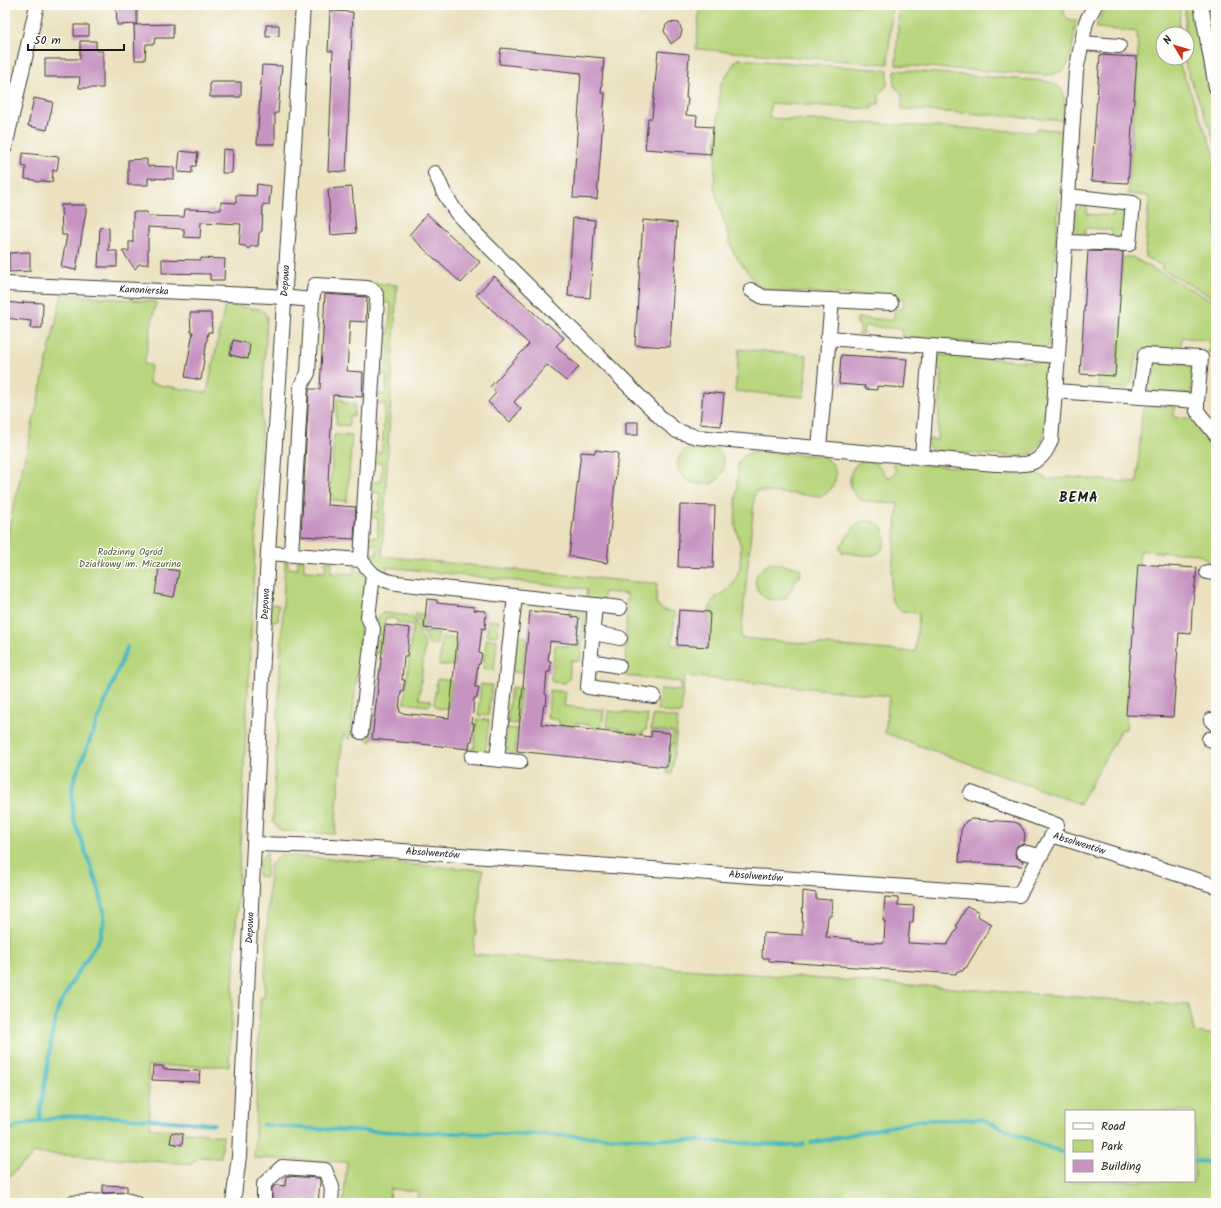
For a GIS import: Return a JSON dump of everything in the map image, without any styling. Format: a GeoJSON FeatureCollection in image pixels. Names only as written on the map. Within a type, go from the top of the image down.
{"type":"FeatureCollection","features":[{"type":"Feature","properties":{"kind":"street"},"geometry":{"type":"LineString","coordinates":[[5,147],[37,5]]}},
{"type":"Feature","properties":{"kind":"street","name":"Depowa"},"geometry":{"type":"LineString","coordinates":[[233,1203],[239,1156],[245,1002],[268,553],[283,297],[303,5]]}},
{"type":"Feature","properties":{"kind":"street"},"geometry":{"type":"LineString","coordinates":[[436,173],[444,193],[456,212],[477,235],[662,418],[677,431],[696,437],[995,464],[1027,464],[1042,457],[1048,449],[1051,440],[1058,356],[1076,71],[1086,22],[1095,5]]}},
{"type":"Feature","properties":{"kind":"street"},"geometry":{"type":"LineString","coordinates":[[1201,5],[1215,79]]}},
{"type":"Feature","properties":{"kind":"street"},"geometry":{"type":"LineString","coordinates":[[1082,43],[1119,46]]}},
{"type":"Feature","properties":{"kind":"street"},"geometry":{"type":"LineString","coordinates":[[1065,242],[1129,244],[1132,203],[1068,196]]}},
{"type":"Feature","properties":{"kind":"street","name":"Kanonierska"},"geometry":{"type":"LineString","coordinates":[[5,284],[283,297],[312,300]]}},
{"type":"Feature","properties":{"kind":"street"},"geometry":{"type":"LineString","coordinates":[[291,554],[301,386],[308,373],[312,300],[315,285],[367,288],[377,294],[378,300],[361,560],[373,575],[383,580],[396,583],[620,608]]}},
{"type":"Feature","properties":{"kind":"street"},"geometry":{"type":"LineString","coordinates":[[751,290],[763,297],[891,303]]}},
{"type":"Feature","properties":{"kind":"street"},"geometry":{"type":"LineString","coordinates":[[819,448],[832,300]]}},
{"type":"Feature","properties":{"kind":"street"},"geometry":{"type":"LineString","coordinates":[[828,338],[1058,356]]}},
{"type":"Feature","properties":{"kind":"street"},"geometry":{"type":"LineString","coordinates":[[922,457],[930,346]]}},
{"type":"Feature","properties":{"kind":"street"},"geometry":{"type":"LineString","coordinates":[[1139,397],[1145,355],[1201,358],[1197,411],[1216,434]]}},
{"type":"Feature","properties":{"kind":"street"},"geometry":{"type":"LineString","coordinates":[[1055,391],[1197,401]]}},
{"type":"Feature","properties":{"kind":"street"},"geometry":{"type":"LineString","coordinates":[[268,553],[361,560]]}},
{"type":"Feature","properties":{"kind":"street"},"geometry":{"type":"LineString","coordinates":[[361,732],[373,629],[368,617],[373,575]]}},
{"type":"Feature","properties":{"kind":"street"},"geometry":{"type":"LineString","coordinates":[[497,759],[515,596]]}},
{"type":"Feature","properties":{"kind":"street"},"geometry":{"type":"LineString","coordinates":[[595,605],[588,687],[654,696]]}},
{"type":"Feature","properties":{"kind":"street"},"geometry":{"type":"LineString","coordinates":[[593,633],[620,638]]}},
{"type":"Feature","properties":{"kind":"street"},"geometry":{"type":"LineString","coordinates":[[590,661],[619,666]]}},
{"type":"Feature","properties":{"kind":"street"},"geometry":{"type":"LineString","coordinates":[[472,757],[520,762]]}},
{"type":"Feature","properties":{"kind":"street"},"geometry":{"type":"LineString","coordinates":[[971,793],[1057,825]]}},
{"type":"Feature","properties":{"kind":"street","name":"Absolwentów"},"geometry":{"type":"LineString","coordinates":[[254,844],[332,846],[1019,895],[1057,825],[1216,886]]}},
{"type":"Feature","properties":{"kind":"street"},"geometry":{"type":"LineString","coordinates":[[1023,852],[1040,856]]}},
{"type":"Feature","properties":{"kind":"street"},"geometry":{"type":"LineString","coordinates":[[264,1203],[264,1184],[282,1166],[325,1170],[332,1187],[330,1203]]}},
{"type":"Feature","properties":{"kind":"street"},"geometry":{"type":"LineString","coordinates":[[70,1203],[125,1200],[136,1203]]}},
{"type":"Feature","properties":{"kind":"green space"},"geometry":{"type":"Polygon","coordinates":[[[700,5],[892,5],[888,64],[696,49],[700,5]]]}},
{"type":"Feature","properties":{"kind":"green space"},"geometry":{"type":"Polygon","coordinates":[[[899,5],[1064,5],[1064,14],[1069,19],[1076,21],[1070,59],[1063,70],[1047,75],[896,65],[899,5]]]}},
{"type":"Feature","properties":{"kind":"green space"},"geometry":{"type":"Polygon","coordinates":[[[1106,5],[1180,5],[1179,26],[1155,26],[1155,66],[1180,66],[1216,158],[1216,299],[1161,269],[1163,266],[1145,257],[1149,196],[1128,194],[1138,56],[1137,32],[1096,27],[1106,5]]]}},
{"type":"Feature","properties":{"kind":"green space"},"geometry":{"type":"Polygon","coordinates":[[[1185,5],[1194,5],[1195,19],[1208,84],[1216,115],[1216,145],[1186,66],[1195,66],[1195,26],[1185,26],[1185,5]]]}},
{"type":"Feature","properties":{"kind":"green space"},"geometry":{"type":"Polygon","coordinates":[[[737,59],[888,70],[887,86],[879,94],[879,104],[873,104],[872,109],[771,103],[769,118],[1034,132],[1038,129],[1061,130],[1063,136],[1049,345],[1045,348],[901,337],[902,329],[864,326],[863,334],[859,335],[860,326],[857,324],[857,318],[893,320],[895,309],[903,308],[904,299],[776,291],[761,287],[751,277],[733,252],[714,187],[720,85],[737,59]]]}},
{"type":"Feature","properties":{"kind":"green space"},"geometry":{"type":"Polygon","coordinates":[[[895,70],[1045,81],[1052,83],[1058,86],[1064,95],[1064,120],[902,109],[902,94],[894,86],[895,70]]]}},
{"type":"Feature","properties":{"kind":"green space"},"geometry":{"type":"Polygon","coordinates":[[[1086,204],[1087,214],[1113,216],[1114,207],[1122,209],[1125,225],[1121,236],[1117,239],[1111,239],[1112,230],[1085,228],[1085,237],[1081,237],[1076,231],[1074,225],[1076,210],[1082,205],[1086,204]]]}},
{"type":"Feature","properties":{"kind":"green space"},"geometry":{"type":"Polygon","coordinates":[[[1123,257],[1132,257],[1216,303],[1216,345],[1208,354],[1209,341],[1182,337],[1180,349],[1148,349],[1141,351],[1137,354],[1132,382],[1127,389],[1099,387],[1098,375],[1116,376],[1123,257]]]}},
{"type":"Feature","properties":{"kind":"green space"},"geometry":{"type":"Polygon","coordinates":[[[371,283],[397,285],[382,556],[657,583],[657,604],[662,609],[675,612],[672,645],[708,647],[709,611],[712,602],[733,584],[740,567],[741,548],[735,525],[738,466],[740,460],[746,454],[755,451],[821,456],[828,459],[832,464],[836,475],[832,487],[822,496],[755,491],[741,638],[915,652],[919,613],[900,610],[894,604],[890,593],[898,504],[861,500],[854,494],[850,479],[855,466],[866,460],[873,462],[888,478],[897,472],[893,466],[893,463],[1034,472],[1048,480],[1069,477],[1137,483],[1142,412],[1147,405],[1174,406],[1174,417],[1196,419],[1216,441],[1216,568],[1199,554],[1140,551],[1133,635],[1131,642],[1126,729],[1121,730],[1080,804],[885,733],[889,696],[685,676],[683,690],[681,690],[681,682],[625,676],[627,594],[604,592],[603,601],[586,599],[587,589],[387,567],[386,573],[382,573],[371,561],[370,554],[377,554],[377,545],[368,545],[368,537],[378,537],[378,518],[369,517],[369,512],[379,512],[380,493],[370,493],[371,482],[381,482],[382,463],[372,463],[372,452],[382,452],[385,404],[375,403],[376,394],[386,394],[387,375],[377,374],[378,363],[388,364],[389,345],[379,344],[379,334],[389,334],[391,303],[381,303],[371,283]]]}},
{"type":"Feature","properties":{"kind":"green space","name":"Rodzinny Ogród Działkowy im. Miczurina"},"geometry":{"type":"Polygon","coordinates":[[[62,294],[156,302],[144,364],[151,365],[149,383],[207,393],[225,305],[260,309],[267,315],[229,1066],[148,1066],[150,1128],[223,1136],[221,1158],[198,1157],[192,1164],[35,1153],[5,1180],[5,545],[62,294]]]}},
{"type":"Feature","properties":{"kind":"green space"},"geometry":{"type":"Polygon","coordinates":[[[739,349],[807,355],[804,397],[735,391],[739,349]]]}},
{"type":"Feature","properties":{"kind":"green space"},"geometry":{"type":"Polygon","coordinates":[[[940,355],[1048,363],[1043,439],[1032,453],[1018,457],[935,451],[930,448],[928,445],[928,439],[937,440],[942,370],[937,369],[937,359],[940,355]]]}},
{"type":"Feature","properties":{"kind":"green space"},"geometry":{"type":"Polygon","coordinates":[[[1149,362],[1194,365],[1191,393],[1147,392],[1149,362]]]}},
{"type":"Feature","properties":{"kind":"green space"},"geometry":{"type":"Polygon","coordinates":[[[337,399],[343,400],[343,403],[355,403],[354,416],[349,416],[349,426],[336,425],[337,399]]]}},
{"type":"Feature","properties":{"kind":"green space"},"geometry":{"type":"Polygon","coordinates":[[[334,435],[352,436],[347,501],[332,500],[333,494],[330,494],[334,435]]]}},
{"type":"Feature","properties":{"kind":"green space"},"geometry":{"type":"Polygon","coordinates":[[[695,446],[711,447],[720,452],[724,461],[723,471],[721,476],[713,483],[701,484],[691,482],[684,478],[680,473],[678,460],[681,453],[695,446]]]}},
{"type":"Feature","properties":{"kind":"green space"},"geometry":{"type":"Polygon","coordinates":[[[865,521],[874,522],[882,529],[885,539],[882,549],[873,555],[842,552],[840,547],[857,523],[865,521]]]}},
{"type":"Feature","properties":{"kind":"green space"},"geometry":{"type":"Polygon","coordinates":[[[288,560],[288,568],[298,569],[298,560],[304,560],[304,571],[325,572],[326,561],[332,562],[331,573],[353,574],[354,566],[362,573],[366,581],[350,740],[343,734],[335,834],[281,831],[273,822],[285,561],[288,560]]]}},
{"type":"Feature","properties":{"kind":"green space"},"geometry":{"type":"Polygon","coordinates":[[[770,563],[800,568],[801,572],[786,598],[775,600],[768,599],[761,595],[757,588],[756,577],[758,573],[770,563]]]}},
{"type":"Feature","properties":{"kind":"green space"},"geometry":{"type":"Polygon","coordinates":[[[271,604],[279,605],[278,621],[270,621],[271,604]]]}},
{"type":"Feature","properties":{"kind":"green space"},"geometry":{"type":"Polygon","coordinates":[[[569,610],[584,612],[586,614],[580,661],[571,660],[569,679],[565,683],[553,682],[551,679],[551,674],[555,645],[579,646],[582,618],[574,617],[572,614],[568,614],[569,610]]]}},
{"type":"Feature","properties":{"kind":"green space"},"geometry":{"type":"Polygon","coordinates":[[[382,613],[413,616],[425,645],[419,699],[431,700],[431,704],[428,706],[404,703],[413,625],[397,623],[397,619],[385,618],[381,653],[374,653],[378,617],[382,613]]]}},
{"type":"Feature","properties":{"kind":"green space"},"geometry":{"type":"Polygon","coordinates":[[[415,613],[426,615],[423,632],[439,634],[437,645],[428,644],[415,613]]]}},
{"type":"Feature","properties":{"kind":"green space"},"geometry":{"type":"Polygon","coordinates":[[[488,620],[499,621],[497,636],[487,635],[488,620]]]}},
{"type":"Feature","properties":{"kind":"green space"},"geometry":{"type":"Polygon","coordinates":[[[517,636],[526,637],[522,673],[513,672],[517,636]]]}},
{"type":"Feature","properties":{"kind":"green space"},"geometry":{"type":"Polygon","coordinates":[[[442,637],[457,639],[454,666],[439,665],[442,637]]]}},
{"type":"Feature","properties":{"kind":"green space"},"geometry":{"type":"Polygon","coordinates":[[[486,639],[497,640],[494,671],[483,669],[486,639]]]}},
{"type":"Feature","properties":{"kind":"green space"},"geometry":{"type":"Polygon","coordinates":[[[437,679],[452,681],[449,709],[437,708],[434,704],[437,679]]]}},
{"type":"Feature","properties":{"kind":"green space"},"geometry":{"type":"Polygon","coordinates":[[[481,684],[492,685],[488,716],[478,715],[481,684]]]}},
{"type":"Feature","properties":{"kind":"green space"},"geometry":{"type":"Polygon","coordinates":[[[511,687],[521,688],[517,724],[507,723],[511,687]]]}},
{"type":"Feature","properties":{"kind":"green space"},"geometry":{"type":"Polygon","coordinates":[[[660,689],[683,691],[681,714],[657,711],[660,689]]]}},
{"type":"Feature","properties":{"kind":"green space"},"geometry":{"type":"Polygon","coordinates":[[[549,690],[566,692],[564,706],[604,710],[602,727],[599,727],[599,729],[594,729],[592,725],[576,723],[574,727],[559,725],[559,720],[547,718],[550,695],[549,690]]]}},
{"type":"Feature","properties":{"kind":"green space"},"geometry":{"type":"Polygon","coordinates":[[[609,711],[648,715],[646,730],[644,730],[643,734],[620,732],[620,729],[607,727],[609,711]]]}},
{"type":"Feature","properties":{"kind":"green space"},"geometry":{"type":"Polygon","coordinates":[[[368,713],[374,714],[371,742],[365,738],[368,713]]]}},
{"type":"Feature","properties":{"kind":"green space"},"geometry":{"type":"Polygon","coordinates":[[[653,715],[678,718],[672,774],[667,773],[673,732],[651,730],[653,715]]]}},
{"type":"Feature","properties":{"kind":"green space"},"geometry":{"type":"Polygon","coordinates":[[[477,719],[489,720],[485,755],[469,753],[469,749],[474,748],[477,719]]]}},
{"type":"Feature","properties":{"kind":"green space"},"geometry":{"type":"Polygon","coordinates":[[[507,728],[517,729],[514,757],[510,754],[507,748],[507,728]]]}},
{"type":"Feature","properties":{"kind":"green space"},"geometry":{"type":"Polygon","coordinates":[[[267,852],[266,877],[258,876],[259,861],[267,852]]]}},
{"type":"Feature","properties":{"kind":"green space"},"geometry":{"type":"Polygon","coordinates":[[[280,855],[483,870],[473,954],[1189,1005],[1194,1032],[1216,1035],[1216,1203],[417,1203],[418,1191],[390,1189],[389,1203],[343,1203],[347,1162],[254,1158],[260,998],[264,998],[270,865],[280,855]]]}},
{"type":"Feature","properties":{"kind":"building"},"geometry":{"type":"Polygon","coordinates":[[[116,5],[130,5],[129,9],[137,9],[137,24],[117,25],[116,5]]]}},
{"type":"Feature","properties":{"kind":"building"},"geometry":{"type":"Polygon","coordinates":[[[330,11],[353,12],[346,172],[328,171],[333,51],[328,51],[330,11]]]}},
{"type":"Feature","properties":{"kind":"building"},"geometry":{"type":"Polygon","coordinates":[[[670,22],[679,23],[682,31],[680,37],[671,44],[664,31],[666,25],[670,22]]]}},
{"type":"Feature","properties":{"kind":"building"},"geometry":{"type":"Polygon","coordinates":[[[173,24],[173,38],[155,38],[154,44],[146,44],[145,60],[135,60],[134,25],[173,24]]]}},
{"type":"Feature","properties":{"kind":"building"},"geometry":{"type":"Polygon","coordinates":[[[74,25],[89,25],[89,36],[74,36],[74,25]]]}},
{"type":"Feature","properties":{"kind":"building"},"geometry":{"type":"Polygon","coordinates":[[[266,25],[279,25],[279,36],[266,37],[266,25]]]}},
{"type":"Feature","properties":{"kind":"building"},"geometry":{"type":"Polygon","coordinates":[[[80,41],[96,41],[96,51],[103,51],[103,88],[79,88],[80,77],[45,77],[45,59],[80,59],[80,41]]]}},
{"type":"Feature","properties":{"kind":"building"},"geometry":{"type":"Polygon","coordinates":[[[501,48],[604,58],[601,93],[605,93],[597,199],[573,198],[581,73],[499,64],[501,48]]]}},
{"type":"Feature","properties":{"kind":"building"},"geometry":{"type":"Polygon","coordinates":[[[658,51],[689,54],[686,115],[697,116],[696,126],[713,127],[711,154],[645,149],[648,118],[652,118],[658,51]]]}},
{"type":"Feature","properties":{"kind":"building"},"geometry":{"type":"Polygon","coordinates":[[[1100,55],[1137,57],[1128,183],[1091,181],[1100,55]]]}},
{"type":"Feature","properties":{"kind":"building"},"geometry":{"type":"Polygon","coordinates":[[[262,65],[282,66],[278,113],[275,113],[275,144],[257,144],[262,65]]]}},
{"type":"Feature","properties":{"kind":"building"},"geometry":{"type":"Polygon","coordinates":[[[210,82],[241,82],[241,97],[210,97],[210,82]]]}},
{"type":"Feature","properties":{"kind":"building"},"geometry":{"type":"Polygon","coordinates":[[[34,98],[53,102],[47,130],[28,126],[34,98]]]}},
{"type":"Feature","properties":{"kind":"building"},"geometry":{"type":"Polygon","coordinates":[[[223,149],[233,150],[232,173],[222,173],[223,149]]]}},
{"type":"Feature","properties":{"kind":"building"},"geometry":{"type":"Polygon","coordinates":[[[180,151],[198,153],[196,166],[192,166],[192,173],[178,172],[180,151]]]}},
{"type":"Feature","properties":{"kind":"building"},"geometry":{"type":"Polygon","coordinates":[[[23,153],[59,157],[57,170],[53,170],[52,182],[37,182],[34,180],[25,179],[26,167],[22,166],[23,153]]]}},
{"type":"Feature","properties":{"kind":"building"},"geometry":{"type":"Polygon","coordinates":[[[147,159],[147,166],[174,167],[174,179],[148,178],[148,185],[128,185],[128,160],[147,159]]]}},
{"type":"Feature","properties":{"kind":"building"},"geometry":{"type":"Polygon","coordinates":[[[257,184],[271,186],[269,205],[263,204],[262,231],[259,233],[258,246],[252,246],[248,249],[245,246],[239,245],[241,224],[201,222],[200,238],[184,237],[184,229],[148,227],[148,264],[139,264],[135,269],[122,251],[129,251],[129,242],[133,242],[133,212],[147,212],[147,216],[184,217],[185,209],[221,210],[221,202],[236,203],[236,195],[256,196],[257,184]]]}},
{"type":"Feature","properties":{"kind":"building"},"geometry":{"type":"Polygon","coordinates":[[[352,187],[356,233],[331,235],[328,189],[352,187]]]}},
{"type":"Feature","properties":{"kind":"building"},"geometry":{"type":"Polygon","coordinates":[[[61,205],[86,205],[76,270],[61,267],[67,235],[62,235],[61,205]]]}},
{"type":"Feature","properties":{"kind":"building"},"geometry":{"type":"Polygon","coordinates":[[[427,214],[480,262],[461,283],[409,235],[427,214]]]}},
{"type":"Feature","properties":{"kind":"building"},"geometry":{"type":"Polygon","coordinates":[[[573,218],[595,220],[590,298],[568,296],[573,218]]]}},
{"type":"Feature","properties":{"kind":"building"},"geometry":{"type":"Polygon","coordinates":[[[643,220],[677,223],[670,347],[635,345],[643,220]]]}},
{"type":"Feature","properties":{"kind":"building"},"geometry":{"type":"Polygon","coordinates":[[[100,227],[109,228],[109,251],[117,251],[117,267],[98,267],[100,227]]]}},
{"type":"Feature","properties":{"kind":"building"},"geometry":{"type":"Polygon","coordinates":[[[1088,251],[1123,252],[1115,376],[1080,374],[1088,251]]]}},
{"type":"Feature","properties":{"kind":"building"},"geometry":{"type":"Polygon","coordinates":[[[30,252],[30,271],[9,272],[9,253],[30,252]]]}},
{"type":"Feature","properties":{"kind":"building"},"geometry":{"type":"Polygon","coordinates":[[[201,258],[225,259],[224,280],[210,280],[210,274],[162,273],[162,259],[201,260],[201,258]]]}},
{"type":"Feature","properties":{"kind":"building"},"geometry":{"type":"Polygon","coordinates":[[[494,276],[546,324],[547,323],[564,338],[556,346],[579,367],[566,381],[547,365],[514,402],[521,409],[510,422],[488,402],[496,393],[490,387],[529,344],[476,295],[494,276]]]}},
{"type":"Feature","properties":{"kind":"building"},"geometry":{"type":"Polygon","coordinates":[[[325,294],[367,297],[366,322],[350,321],[347,371],[363,372],[362,397],[333,395],[329,463],[327,505],[356,507],[354,539],[301,536],[309,389],[320,389],[325,294]]]}},
{"type":"Feature","properties":{"kind":"building"},"geometry":{"type":"Polygon","coordinates":[[[7,302],[23,304],[23,302],[43,303],[42,328],[30,328],[31,321],[5,318],[7,302]]]}},
{"type":"Feature","properties":{"kind":"building"},"geometry":{"type":"Polygon","coordinates":[[[190,313],[211,313],[212,332],[208,332],[201,380],[185,377],[193,332],[191,332],[190,313]]]}},
{"type":"Feature","properties":{"kind":"building"},"geometry":{"type":"Polygon","coordinates":[[[233,340],[250,344],[248,359],[230,355],[233,340]]]}},
{"type":"Feature","properties":{"kind":"building"},"geometry":{"type":"Polygon","coordinates":[[[841,355],[907,359],[904,388],[877,386],[877,390],[865,389],[865,386],[839,384],[841,355]]]}},
{"type":"Feature","properties":{"kind":"building"},"geometry":{"type":"Polygon","coordinates":[[[703,392],[724,394],[721,426],[700,424],[703,392]]]}},
{"type":"Feature","properties":{"kind":"building"},"geometry":{"type":"Polygon","coordinates":[[[626,422],[638,422],[638,435],[626,435],[626,422]]]}},
{"type":"Feature","properties":{"kind":"building"},"geometry":{"type":"Polygon","coordinates":[[[595,450],[618,453],[607,563],[569,556],[581,452],[595,453],[595,450]]]}},
{"type":"Feature","properties":{"kind":"building"},"geometry":{"type":"Polygon","coordinates":[[[680,505],[715,506],[713,568],[678,567],[680,505]]]}},
{"type":"Feature","properties":{"kind":"building"},"geometry":{"type":"Polygon","coordinates":[[[1138,564],[1197,568],[1192,609],[1191,634],[1179,633],[1173,717],[1126,715],[1138,564]]]}},
{"type":"Feature","properties":{"kind":"building"},"geometry":{"type":"Polygon","coordinates":[[[159,568],[179,571],[174,597],[155,594],[159,568]]]}},
{"type":"Feature","properties":{"kind":"building"},"geometry":{"type":"Polygon","coordinates":[[[427,599],[437,600],[437,603],[474,607],[474,610],[486,611],[485,629],[482,628],[479,653],[482,654],[480,664],[478,664],[475,687],[479,687],[477,698],[474,698],[472,723],[474,723],[472,741],[470,741],[469,749],[372,739],[385,625],[410,628],[407,656],[404,656],[402,680],[405,680],[403,691],[401,691],[400,713],[449,718],[458,632],[424,628],[427,599]]]}},
{"type":"Feature","properties":{"kind":"building"},"geometry":{"type":"Polygon","coordinates":[[[679,610],[710,612],[708,647],[677,645],[679,610]]]}},
{"type":"Feature","properties":{"kind":"building"},"geometry":{"type":"Polygon","coordinates":[[[530,611],[572,615],[572,617],[579,618],[576,644],[550,641],[548,661],[551,661],[550,672],[547,672],[545,694],[547,695],[546,705],[544,705],[541,724],[651,737],[651,731],[670,733],[667,767],[517,751],[530,611]]]}},
{"type":"Feature","properties":{"kind":"building"},"geometry":{"type":"Polygon","coordinates":[[[971,819],[1014,822],[1019,824],[1025,834],[1024,844],[1017,846],[1015,854],[1017,858],[1023,861],[1022,866],[959,862],[961,830],[966,821],[971,819]]]}},
{"type":"Feature","properties":{"kind":"building"},"geometry":{"type":"Polygon","coordinates":[[[803,891],[816,893],[816,899],[832,900],[831,916],[828,916],[826,937],[851,939],[851,941],[884,943],[885,921],[883,921],[885,897],[898,898],[898,905],[914,906],[913,922],[910,922],[908,943],[947,945],[958,927],[956,926],[967,906],[979,912],[977,916],[992,924],[966,968],[964,968],[963,971],[957,971],[956,974],[769,961],[769,958],[762,958],[763,933],[802,935],[803,891]]]}},
{"type":"Feature","properties":{"kind":"building"},"geometry":{"type":"Polygon","coordinates":[[[153,1066],[163,1066],[163,1069],[200,1071],[199,1082],[152,1080],[153,1066]]]}},
{"type":"Feature","properties":{"kind":"building"},"geometry":{"type":"Polygon","coordinates":[[[172,1132],[183,1134],[182,1145],[170,1143],[172,1132]]]}},
{"type":"Feature","properties":{"kind":"building"},"geometry":{"type":"Polygon","coordinates":[[[286,1176],[319,1178],[318,1203],[272,1203],[272,1188],[276,1185],[285,1186],[286,1176]]]}},
{"type":"Feature","properties":{"kind":"building"},"geometry":{"type":"Polygon","coordinates":[[[103,1185],[127,1186],[127,1192],[103,1193],[103,1185]]]}},
{"type":"Feature","properties":{"kind":"waterway"},"geometry":{"type":"LineString","coordinates":[[39,1121],[53,1030],[58,1008],[75,977],[100,938],[104,922],[104,911],[99,889],[73,817],[72,789],[74,780],[127,647]]}},
{"type":"Feature","properties":{"kind":"waterway"},"geometry":{"type":"LineString","coordinates":[[5,1132],[21,1125],[64,1116],[116,1117],[214,1124]]}},
{"type":"Feature","properties":{"kind":"waterway"},"geometry":{"type":"LineString","coordinates":[[811,1143],[922,1120],[982,1119],[1065,1154]]}},
{"type":"Feature","properties":{"kind":"waterway"},"geometry":{"type":"LineString","coordinates":[[263,1125],[350,1130],[609,1137],[797,1146],[804,1144]]}},
{"type":"Feature","properties":{"kind":"waterway"},"geometry":{"type":"LineString","coordinates":[[1195,1161],[1216,1162]]}},
{"type":"Feature","properties":{"kind":"district","name":"BEMA"},"geometry":{"type":"Point","coordinates":[1079,498]}}]}
